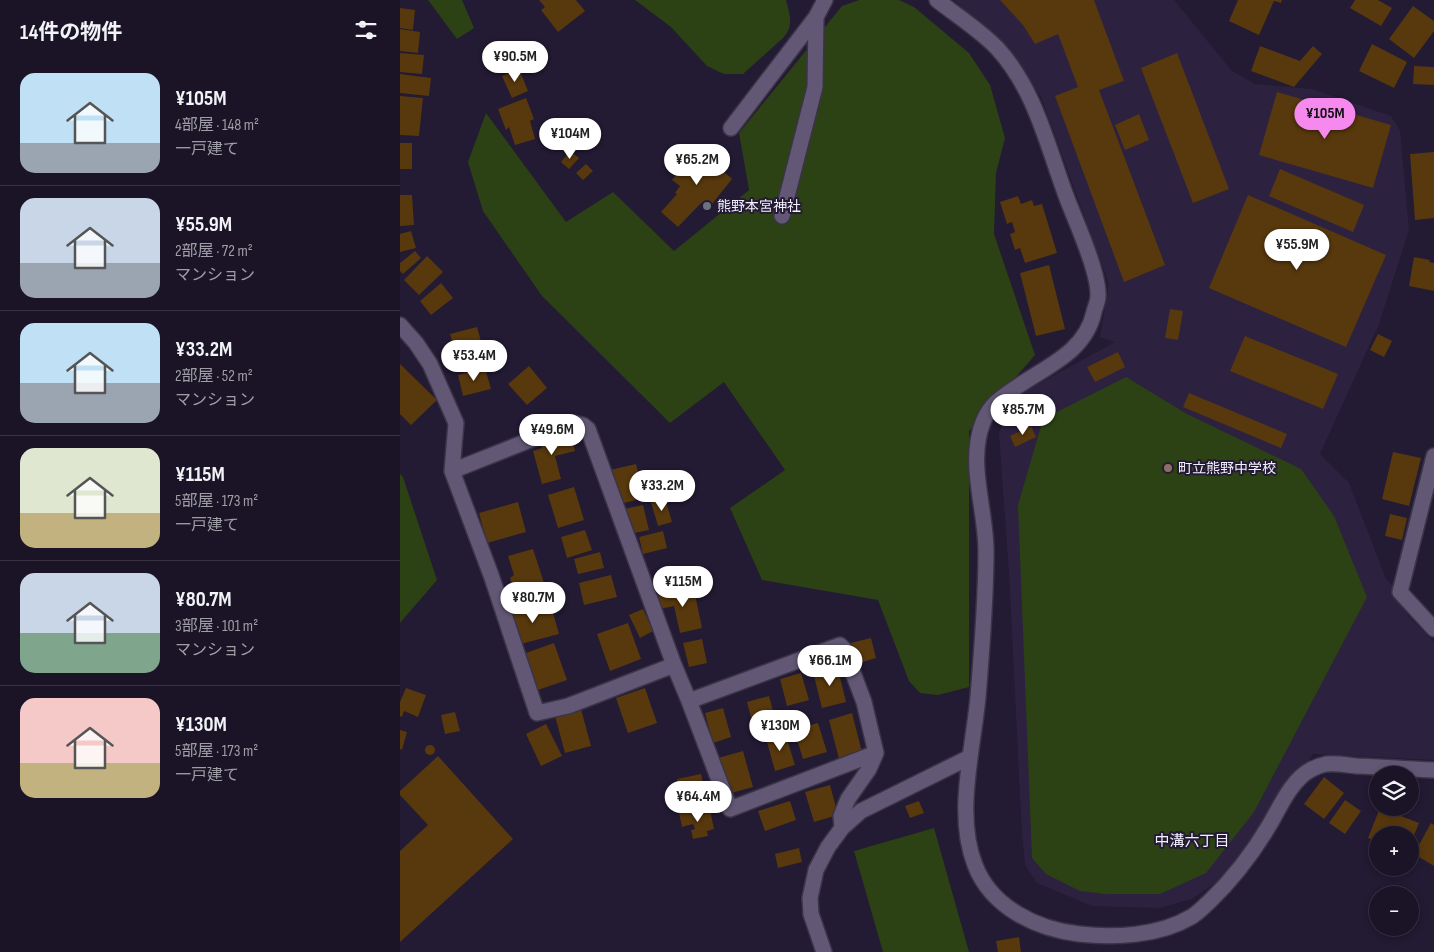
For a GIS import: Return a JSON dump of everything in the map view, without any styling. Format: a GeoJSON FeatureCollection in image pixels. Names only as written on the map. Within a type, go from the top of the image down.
{"type":"FeatureCollection","features":[{"type":"Feature","properties":{"kind":"street"},"geometry":{"type":"LineString","coordinates":[[730,128],[816,17],[825,0]]}},
{"type":"Feature","properties":{"kind":"street"},"geometry":{"type":"LineString","coordinates":[[937,0],[996,47],[1016,73],[1042,124],[1092,268],[1098,295],[1093,319],[1086,335],[1072,352],[994,402],[983,423],[977,449],[977,472],[986,531],[986,571],[977,701],[967,790],[966,829],[974,865],[986,886],[1001,904],[1033,923],[1055,930],[1080,934],[1121,935],[1145,933],[1171,926],[1193,916],[1230,882],[1254,850],[1293,785],[1309,770],[1326,764],[1434,770]]}},
{"type":"Feature","properties":{"kind":"street"},"geometry":{"type":"LineString","coordinates":[[782,216],[815,87],[816,17]]}},
{"type":"Feature","properties":{"kind":"street"},"geometry":{"type":"LineString","coordinates":[[400,325],[416,343],[430,364],[456,423],[452,471],[491,575],[537,713],[568,706],[674,665]]}},
{"type":"Feature","properties":{"kind":"street"},"geometry":{"type":"LineString","coordinates":[[452,471],[573,423],[588,429],[674,665],[730,809],[876,753]]}},
{"type":"Feature","properties":{"kind":"street"},"geometry":{"type":"LineString","coordinates":[[1434,456],[1400,592],[1434,629]]}},
{"type":"Feature","properties":{"kind":"street"},"geometry":{"type":"LineString","coordinates":[[689,702],[840,645],[844,649],[864,702],[876,753],[869,769],[848,799],[840,816],[842,828]]}},
{"type":"Feature","properties":{"kind":"street"},"geometry":{"type":"LineString","coordinates":[[824,952],[811,914],[810,898],[816,870],[828,847],[842,828],[861,811],[970,757]]}},
{"type":"Feature","properties":{"kind":"shaded area","name":"町立熊野中学校"},"geometry":{"type":"Polygon","coordinates":[[[954,0],[1174,0],[1232,71],[1255,84],[1312,89],[1391,116],[1400,131],[1409,230],[1379,324],[1320,454],[1349,483],[1386,579],[1395,588],[1408,616],[1434,642],[1434,760],[1313,754],[1232,871],[1192,899],[1159,908],[1092,906],[1037,883],[1025,865],[1009,572],[999,433],[1013,398],[1115,342],[1100,337],[1109,284],[1041,97],[999,41],[954,0]]]}},
{"type":"Feature","properties":{"kind":"green space"},"geometry":{"type":"Polygon","coordinates":[[[428,0],[462,0],[474,28],[457,39],[428,0]]]}},
{"type":"Feature","properties":{"kind":"green space"},"geometry":{"type":"Polygon","coordinates":[[[635,0],[786,0],[790,15],[790,25],[783,38],[743,74],[724,74],[707,66],[671,27],[635,0]]]}},
{"type":"Feature","properties":{"kind":"green space"},"geometry":{"type":"Polygon","coordinates":[[[859,0],[899,0],[914,7],[969,53],[990,85],[1005,138],[996,173],[994,234],[1035,355],[969,431],[969,687],[938,695],[920,693],[909,681],[878,600],[762,580],[730,508],[785,470],[724,382],[670,423],[542,296],[483,211],[468,162],[486,113],[566,222],[613,192],[674,251],[749,190],[739,133],[842,6],[859,0]]]}},
{"type":"Feature","properties":{"kind":"green space"},"geometry":{"type":"Polygon","coordinates":[[[1126,377],[1187,414],[1301,469],[1334,516],[1367,597],[1254,812],[1206,873],[1160,894],[1106,894],[1080,891],[1046,874],[1032,858],[1018,505],[1043,419],[1126,377]]]}},
{"type":"Feature","properties":{"kind":"green space"},"geometry":{"type":"Polygon","coordinates":[[[400,474],[403,477],[437,580],[400,623],[400,474]]]}},
{"type":"Feature","properties":{"kind":"green space"},"geometry":{"type":"Polygon","coordinates":[[[934,828],[969,952],[883,952],[854,851],[934,828]]]}},
{"type":"Feature","properties":{"kind":"building"},"geometry":{"type":"Polygon","coordinates":[[[539,0],[576,0],[585,11],[558,32],[541,10],[545,7],[539,0]]]}},
{"type":"Feature","properties":{"kind":"building"},"geometry":{"type":"Polygon","coordinates":[[[1000,0],[1094,0],[1124,81],[1099,90],[1165,265],[1124,282],[1055,96],[1078,87],[1058,34],[1035,44],[1023,25],[1000,0]]]}},
{"type":"Feature","properties":{"kind":"building"},"geometry":{"type":"Polygon","coordinates":[[[1238,0],[1282,0],[1281,3],[1274,1],[1259,35],[1229,21],[1238,0]]]}},
{"type":"Feature","properties":{"kind":"building"},"geometry":{"type":"Polygon","coordinates":[[[1355,0],[1378,0],[1392,8],[1381,26],[1350,8],[1355,0]]]}},
{"type":"Feature","properties":{"kind":"building"},"geometry":{"type":"Polygon","coordinates":[[[1413,6],[1434,21],[1434,31],[1414,58],[1389,39],[1413,6]]]}},
{"type":"Feature","properties":{"kind":"building"},"geometry":{"type":"Polygon","coordinates":[[[400,8],[415,10],[413,30],[400,28],[400,8]]]}},
{"type":"Feature","properties":{"kind":"building"},"geometry":{"type":"Polygon","coordinates":[[[400,29],[420,32],[418,53],[400,51],[400,29]]]}},
{"type":"Feature","properties":{"kind":"building"},"geometry":{"type":"Polygon","coordinates":[[[1372,44],[1407,62],[1394,88],[1359,71],[1372,44]]]}},
{"type":"Feature","properties":{"kind":"building"},"geometry":{"type":"Polygon","coordinates":[[[1260,46],[1300,61],[1313,46],[1322,54],[1294,87],[1251,71],[1260,46]]]}},
{"type":"Feature","properties":{"kind":"building"},"geometry":{"type":"Polygon","coordinates":[[[400,53],[424,55],[422,74],[400,72],[400,53]]]}},
{"type":"Feature","properties":{"kind":"building"},"geometry":{"type":"Polygon","coordinates":[[[1177,53],[1229,189],[1193,203],[1141,68],[1177,53]]]}},
{"type":"Feature","properties":{"kind":"building"},"geometry":{"type":"Polygon","coordinates":[[[1414,66],[1434,67],[1434,85],[1413,84],[1414,66]]]}},
{"type":"Feature","properties":{"kind":"building"},"geometry":{"type":"Polygon","coordinates":[[[519,69],[528,91],[512,98],[502,76],[519,69]]]}},
{"type":"Feature","properties":{"kind":"building"},"geometry":{"type":"Polygon","coordinates":[[[400,74],[431,78],[429,96],[400,93],[400,74]]]}},
{"type":"Feature","properties":{"kind":"building"},"geometry":{"type":"Polygon","coordinates":[[[1277,92],[1391,125],[1373,188],[1259,155],[1277,92]]]}},
{"type":"Feature","properties":{"kind":"building"},"geometry":{"type":"Polygon","coordinates":[[[400,96],[423,98],[419,136],[400,135],[400,96]]]}},
{"type":"Feature","properties":{"kind":"building"},"geometry":{"type":"Polygon","coordinates":[[[526,98],[534,119],[530,121],[535,139],[515,145],[509,127],[506,130],[498,109],[526,98]]]}},
{"type":"Feature","properties":{"kind":"building"},"geometry":{"type":"Polygon","coordinates":[[[1139,114],[1149,140],[1125,150],[1115,125],[1139,114]]]}},
{"type":"Feature","properties":{"kind":"building"},"geometry":{"type":"Polygon","coordinates":[[[400,143],[412,143],[412,169],[400,169],[400,143]]]}},
{"type":"Feature","properties":{"kind":"building"},"geometry":{"type":"Polygon","coordinates":[[[696,150],[705,157],[709,152],[727,167],[723,171],[732,179],[708,209],[701,203],[678,227],[661,212],[677,194],[675,193],[680,186],[672,180],[696,150]]]}},
{"type":"Feature","properties":{"kind":"building"},"geometry":{"type":"Polygon","coordinates":[[[570,151],[579,158],[569,169],[561,162],[570,151]]]}},
{"type":"Feature","properties":{"kind":"building"},"geometry":{"type":"Polygon","coordinates":[[[1434,152],[1434,218],[1415,220],[1410,154],[1434,152]]]}},
{"type":"Feature","properties":{"kind":"building"},"geometry":{"type":"Polygon","coordinates":[[[586,164],[593,171],[583,180],[576,173],[586,164]]]}},
{"type":"Feature","properties":{"kind":"building"},"geometry":{"type":"Polygon","coordinates":[[[1280,169],[1364,205],[1353,232],[1269,196],[1280,169]]]}},
{"type":"Feature","properties":{"kind":"building"},"geometry":{"type":"Polygon","coordinates":[[[400,195],[412,195],[414,225],[400,226],[400,195]]]}},
{"type":"Feature","properties":{"kind":"building"},"geometry":{"type":"Polygon","coordinates":[[[1248,195],[1386,255],[1346,347],[1209,288],[1248,195]]]}},
{"type":"Feature","properties":{"kind":"building"},"geometry":{"type":"Polygon","coordinates":[[[1018,196],[1021,204],[1032,200],[1034,206],[1042,204],[1057,253],[1025,263],[1020,248],[1015,250],[1010,234],[1015,232],[1012,222],[1007,224],[1000,202],[1018,196]]]}},
{"type":"Feature","properties":{"kind":"building"},"geometry":{"type":"Polygon","coordinates":[[[411,231],[416,248],[400,252],[400,234],[411,231]]]}},
{"type":"Feature","properties":{"kind":"building"},"geometry":{"type":"Polygon","coordinates":[[[415,251],[421,258],[403,274],[400,271],[400,263],[415,251]]]}},
{"type":"Feature","properties":{"kind":"building"},"geometry":{"type":"Polygon","coordinates":[[[427,256],[443,272],[419,295],[404,280],[427,256]]]}},
{"type":"Feature","properties":{"kind":"building"},"geometry":{"type":"Polygon","coordinates":[[[1414,257],[1430,260],[1429,262],[1434,263],[1434,291],[1409,286],[1414,257]]]}},
{"type":"Feature","properties":{"kind":"building"},"geometry":{"type":"Polygon","coordinates":[[[1049,265],[1065,329],[1036,336],[1020,273],[1049,265]]]}},
{"type":"Feature","properties":{"kind":"building"},"geometry":{"type":"Polygon","coordinates":[[[441,283],[453,298],[431,315],[420,301],[441,283]]]}},
{"type":"Feature","properties":{"kind":"building"},"geometry":{"type":"Polygon","coordinates":[[[1170,309],[1183,311],[1178,340],[1165,338],[1170,309]]]}},
{"type":"Feature","properties":{"kind":"building"},"geometry":{"type":"Polygon","coordinates":[[[477,327],[482,345],[455,352],[450,334],[477,327]]]}},
{"type":"Feature","properties":{"kind":"building"},"geometry":{"type":"Polygon","coordinates":[[[1378,334],[1392,341],[1384,357],[1370,350],[1378,334]]]}},
{"type":"Feature","properties":{"kind":"building"},"geometry":{"type":"Polygon","coordinates":[[[1245,336],[1338,374],[1323,409],[1230,371],[1245,336]]]}},
{"type":"Feature","properties":{"kind":"building"},"geometry":{"type":"Polygon","coordinates":[[[1118,352],[1125,367],[1095,382],[1087,367],[1118,352]]]}},
{"type":"Feature","properties":{"kind":"building"},"geometry":{"type":"Polygon","coordinates":[[[400,364],[437,400],[411,425],[400,414],[400,364]]]}},
{"type":"Feature","properties":{"kind":"building"},"geometry":{"type":"Polygon","coordinates":[[[529,366],[547,388],[527,405],[508,384],[529,366]]]}},
{"type":"Feature","properties":{"kind":"building"},"geometry":{"type":"Polygon","coordinates":[[[485,368],[491,389],[463,396],[458,375],[485,368]]]}},
{"type":"Feature","properties":{"kind":"building"},"geometry":{"type":"Polygon","coordinates":[[[1189,393],[1287,434],[1281,448],[1183,407],[1189,393]]]}},
{"type":"Feature","properties":{"kind":"building"},"geometry":{"type":"Polygon","coordinates":[[[1031,426],[1036,437],[1015,447],[1010,436],[1031,426]]]}},
{"type":"Feature","properties":{"kind":"building"},"geometry":{"type":"Polygon","coordinates":[[[570,432],[575,451],[555,456],[561,479],[542,484],[533,451],[542,448],[539,440],[570,432]]]}},
{"type":"Feature","properties":{"kind":"building"},"geometry":{"type":"Polygon","coordinates":[[[1393,452],[1421,458],[1409,506],[1382,499],[1393,452]]]}},
{"type":"Feature","properties":{"kind":"building"},"geometry":{"type":"Polygon","coordinates":[[[636,464],[645,498],[619,504],[610,470],[636,464]]]}},
{"type":"Feature","properties":{"kind":"building"},"geometry":{"type":"Polygon","coordinates":[[[574,487],[584,520],[558,528],[548,495],[574,487]]]}},
{"type":"Feature","properties":{"kind":"building"},"geometry":{"type":"Polygon","coordinates":[[[665,498],[672,522],[658,526],[651,502],[665,498]]]}},
{"type":"Feature","properties":{"kind":"building"},"geometry":{"type":"Polygon","coordinates":[[[518,502],[526,532],[487,543],[479,513],[518,502]]]}},
{"type":"Feature","properties":{"kind":"building"},"geometry":{"type":"Polygon","coordinates":[[[643,505],[649,530],[630,534],[624,509],[643,505]]]}},
{"type":"Feature","properties":{"kind":"building"},"geometry":{"type":"Polygon","coordinates":[[[1390,514],[1407,518],[1402,540],[1385,536],[1390,514]]]}},
{"type":"Feature","properties":{"kind":"building"},"geometry":{"type":"Polygon","coordinates":[[[585,530],[592,550],[567,558],[561,537],[585,530]]]}},
{"type":"Feature","properties":{"kind":"building"},"geometry":{"type":"Polygon","coordinates":[[[663,531],[667,548],[643,554],[639,537],[663,531]]]}},
{"type":"Feature","properties":{"kind":"building"},"geometry":{"type":"Polygon","coordinates":[[[533,549],[547,592],[517,601],[510,578],[514,575],[508,556],[533,549]]]}},
{"type":"Feature","properties":{"kind":"building"},"geometry":{"type":"Polygon","coordinates":[[[600,552],[604,568],[578,574],[574,559],[600,552]]]}},
{"type":"Feature","properties":{"kind":"building"},"geometry":{"type":"Polygon","coordinates":[[[611,575],[617,597],[584,605],[579,583],[611,575]]]}},
{"type":"Feature","properties":{"kind":"building"},"geometry":{"type":"Polygon","coordinates":[[[693,585],[702,628],[680,633],[674,606],[660,609],[657,595],[693,585]]]}},
{"type":"Feature","properties":{"kind":"building"},"geometry":{"type":"Polygon","coordinates":[[[550,602],[559,634],[517,645],[508,613],[550,602]]]}},
{"type":"Feature","properties":{"kind":"building"},"geometry":{"type":"Polygon","coordinates":[[[643,609],[653,631],[640,638],[629,615],[643,609]]]}},
{"type":"Feature","properties":{"kind":"building"},"geometry":{"type":"Polygon","coordinates":[[[628,623],[641,659],[610,671],[597,634],[628,623]]]}},
{"type":"Feature","properties":{"kind":"building"},"geometry":{"type":"Polygon","coordinates":[[[871,638],[876,658],[856,664],[851,643],[871,638]]]}},
{"type":"Feature","properties":{"kind":"building"},"geometry":{"type":"Polygon","coordinates":[[[702,639],[707,663],[689,667],[683,643],[702,639]]]}},
{"type":"Feature","properties":{"kind":"building"},"geometry":{"type":"Polygon","coordinates":[[[554,643],[567,680],[535,691],[523,654],[554,643]]]}},
{"type":"Feature","properties":{"kind":"building"},"geometry":{"type":"Polygon","coordinates":[[[837,665],[846,702],[822,708],[813,672],[837,665]]]}},
{"type":"Feature","properties":{"kind":"building"},"geometry":{"type":"Polygon","coordinates":[[[801,673],[809,700],[787,706],[780,679],[801,673]]]}},
{"type":"Feature","properties":{"kind":"building"},"geometry":{"type":"Polygon","coordinates":[[[406,688],[426,695],[418,717],[404,711],[402,717],[400,716],[400,702],[406,688]]]}},
{"type":"Feature","properties":{"kind":"building"},"geometry":{"type":"Polygon","coordinates":[[[645,688],[657,723],[628,733],[616,698],[645,688]]]}},
{"type":"Feature","properties":{"kind":"building"},"geometry":{"type":"Polygon","coordinates":[[[769,696],[777,726],[755,732],[747,702],[769,696]]]}},
{"type":"Feature","properties":{"kind":"building"},"geometry":{"type":"Polygon","coordinates":[[[723,708],[731,737],[713,743],[705,713],[723,708]]]}},
{"type":"Feature","properties":{"kind":"building"},"geometry":{"type":"Polygon","coordinates":[[[581,709],[591,746],[565,753],[555,716],[581,709]]]}},
{"type":"Feature","properties":{"kind":"building"},"geometry":{"type":"Polygon","coordinates":[[[455,712],[460,731],[445,734],[441,715],[455,712]]]}},
{"type":"Feature","properties":{"kind":"building"},"geometry":{"type":"Polygon","coordinates":[[[852,713],[862,752],[839,759],[829,720],[852,713]]]}},
{"type":"Feature","properties":{"kind":"building"},"geometry":{"type":"Polygon","coordinates":[[[818,723],[827,752],[803,759],[794,730],[818,723]]]}},
{"type":"Feature","properties":{"kind":"building"},"geometry":{"type":"Polygon","coordinates":[[[546,724],[562,756],[541,766],[526,734],[546,724]]]}},
{"type":"Feature","properties":{"kind":"building"},"geometry":{"type":"Polygon","coordinates":[[[400,730],[407,732],[402,750],[400,749],[400,730]]]}},
{"type":"Feature","properties":{"kind":"building"},"geometry":{"type":"Polygon","coordinates":[[[785,733],[795,765],[775,771],[766,738],[785,733]]]}},
{"type":"Feature","properties":{"kind":"building"},"geometry":{"type":"Polygon","coordinates":[[[428,745],[432,745],[435,750],[434,754],[428,755],[425,752],[425,748],[428,745]]]}},
{"type":"Feature","properties":{"kind":"building"},"geometry":{"type":"Polygon","coordinates":[[[743,751],[753,787],[728,794],[718,758],[743,751]]]}},
{"type":"Feature","properties":{"kind":"building"},"geometry":{"type":"Polygon","coordinates":[[[438,756],[513,839],[400,942],[400,851],[428,825],[400,795],[400,791],[438,756]]]}},
{"type":"Feature","properties":{"kind":"building"},"geometry":{"type":"Polygon","coordinates":[[[701,774],[706,795],[682,801],[677,779],[701,774]]]}},
{"type":"Feature","properties":{"kind":"building"},"geometry":{"type":"Polygon","coordinates":[[[1324,777],[1344,793],[1324,819],[1304,804],[1324,777]]]}},
{"type":"Feature","properties":{"kind":"building"},"geometry":{"type":"Polygon","coordinates":[[[830,785],[838,815],[814,822],[805,792],[830,785]]]}},
{"type":"Feature","properties":{"kind":"building"},"geometry":{"type":"Polygon","coordinates":[[[1345,800],[1361,811],[1345,834],[1329,823],[1345,800]]]}},
{"type":"Feature","properties":{"kind":"building"},"geometry":{"type":"Polygon","coordinates":[[[790,801],[796,820],[765,831],[758,811],[790,801]]]}},
{"type":"Feature","properties":{"kind":"building"},"geometry":{"type":"Polygon","coordinates":[[[919,801],[924,813],[910,818],[905,806],[919,801]]]}},
{"type":"Feature","properties":{"kind":"building"},"geometry":{"type":"Polygon","coordinates":[[[694,810],[695,814],[710,810],[714,829],[707,831],[708,836],[693,839],[691,830],[695,829],[693,824],[682,827],[679,813],[694,810]]]}},
{"type":"Feature","properties":{"kind":"building"},"geometry":{"type":"Polygon","coordinates":[[[1377,816],[1401,816],[1419,823],[1418,826],[1373,826],[1377,816]]]}},
{"type":"Feature","properties":{"kind":"building"},"geometry":{"type":"Polygon","coordinates":[[[1431,823],[1434,825],[1434,866],[1419,857],[1419,845],[1431,823]]]}},
{"type":"Feature","properties":{"kind":"building"},"geometry":{"type":"Polygon","coordinates":[[[799,848],[802,862],[778,868],[775,854],[799,848]]]}},
{"type":"Feature","properties":{"kind":"building"},"geometry":{"type":"Polygon","coordinates":[[[1019,937],[1021,952],[998,952],[996,941],[1019,937]]]}},
{"type":"Feature","properties":{"kind":"place","name":"熊野本宮神社"},"geometry":{"type":"Point","coordinates":[707,206]}},
{"type":"Feature","properties":{"kind":"place","name":"町立熊野中学校"},"geometry":{"type":"Point","coordinates":[1168,468]}},
{"type":"Feature","properties":{"kind":"district","name":"中溝六丁目"},"geometry":{"type":"Point","coordinates":[1192,841]}}]}
